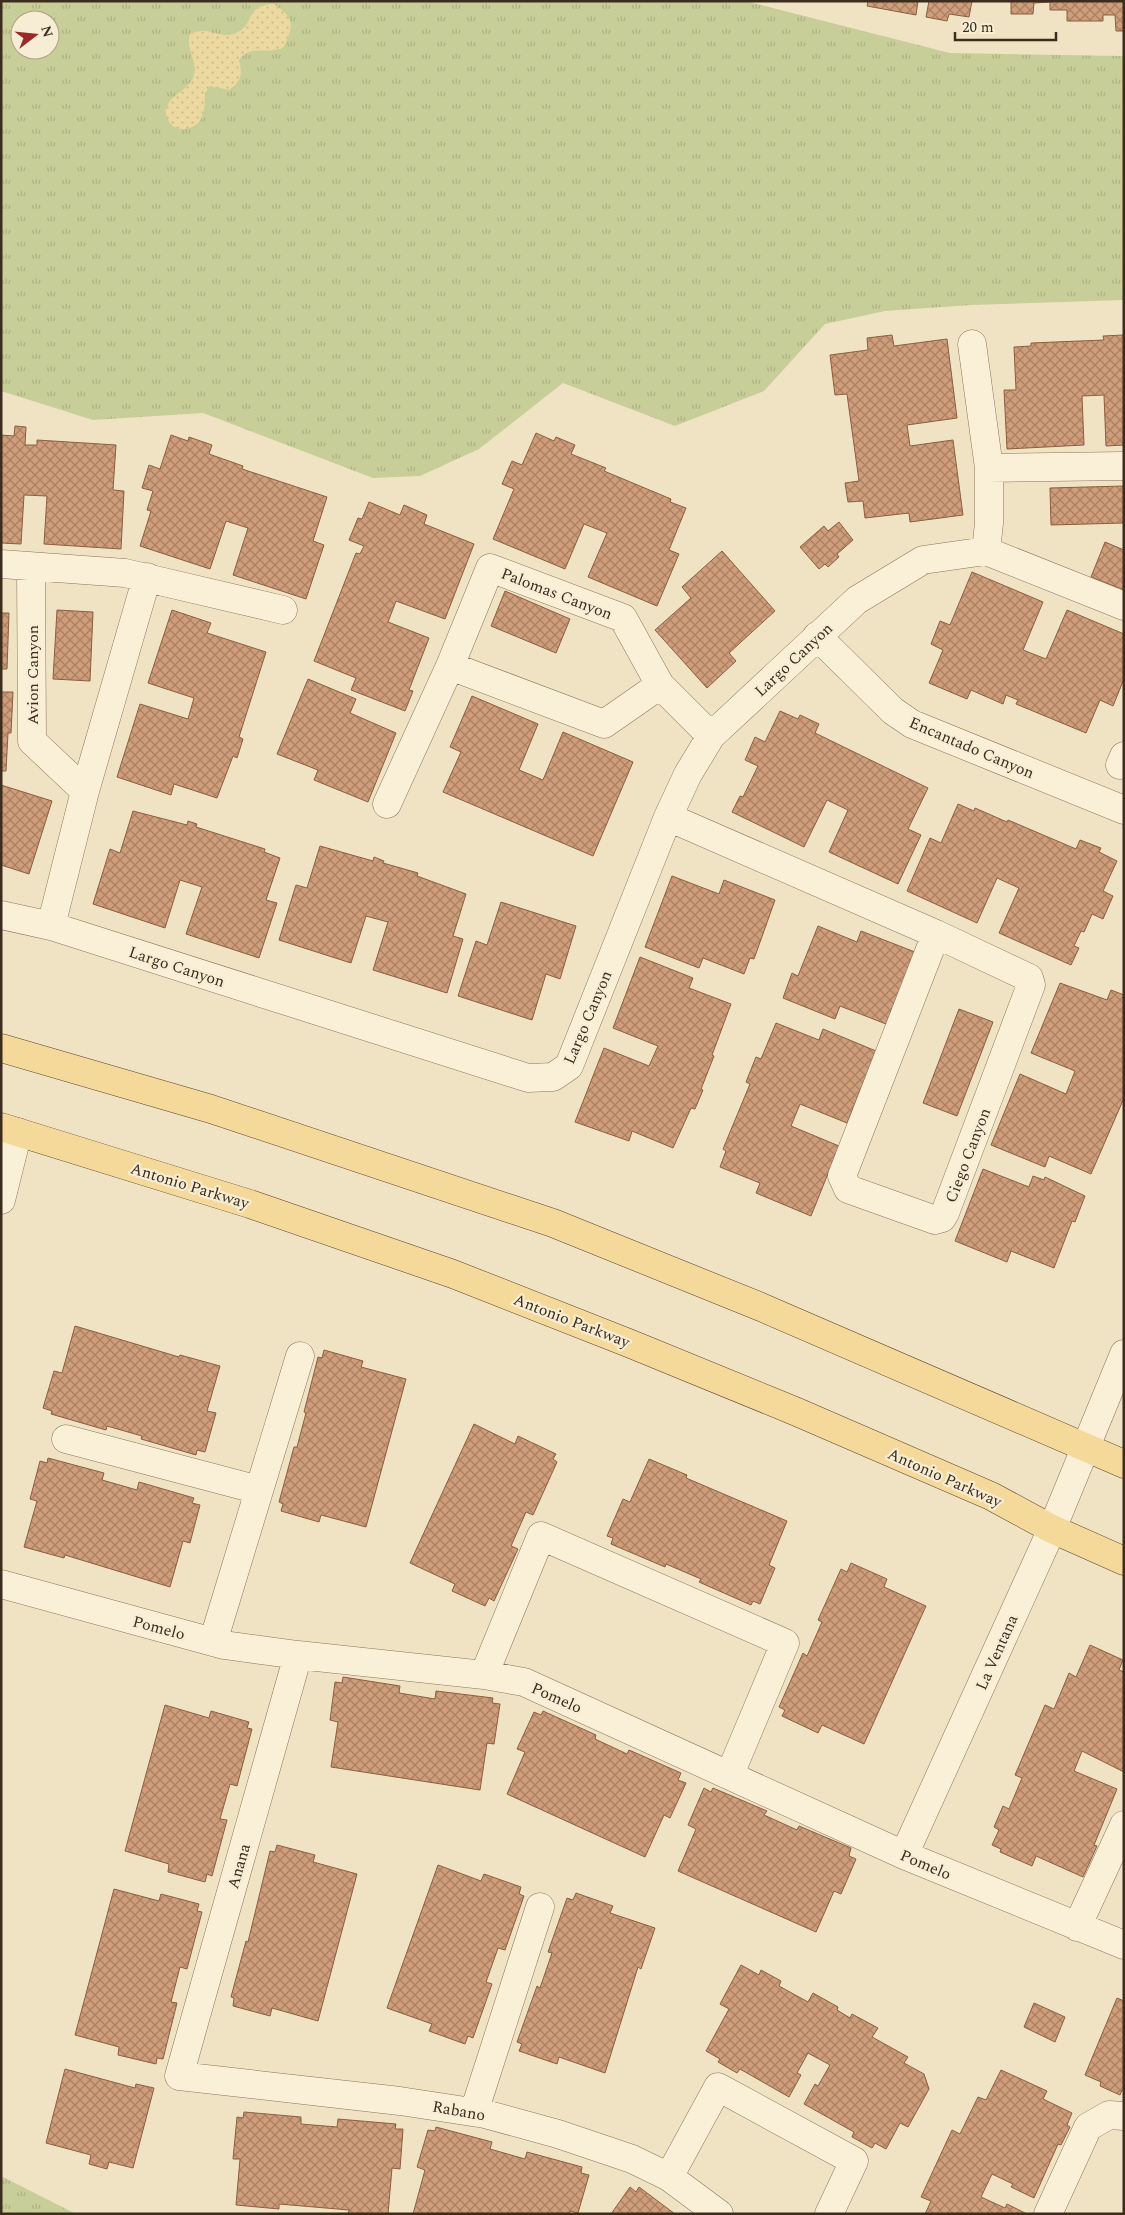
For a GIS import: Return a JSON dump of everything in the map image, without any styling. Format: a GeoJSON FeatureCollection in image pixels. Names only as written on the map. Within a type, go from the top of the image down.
{"type":"FeatureCollection","features":[{"type":"Feature","properties":{"kind":"main road"},"geometry":{"type":"LineString","coordinates":[[1,1048],[211,1109],[553,1223],[760,1307],[1124,1464]]}},
{"type":"Feature","properties":{"kind":"main road","name":"Antonio Parkway"},"geometry":{"type":"LineString","coordinates":[[10,1130],[250,1204],[453,1274],[797,1412],[991,1496],[1052,1528],[1124,1561]]}},
{"type":"Feature","properties":{"kind":"street"},"geometry":{"type":"LineString","coordinates":[[972,344],[989,468],[989,523],[986,551]]}},
{"type":"Feature","properties":{"kind":"street"},"geometry":{"type":"LineString","coordinates":[[989,468],[1124,466]]}},
{"type":"Feature","properties":{"kind":"street","name":"Largo Canyon"},"geometry":{"type":"LineString","coordinates":[[1,915],[52,926],[528,1078],[553,1077],[569,1066],[668,817],[688,774],[712,736],[857,600],[923,560],[986,551],[1124,606]]}},
{"type":"Feature","properties":{"kind":"street"},"geometry":{"type":"LineString","coordinates":[[1,564],[124,573],[283,610]]}},
{"type":"Feature","properties":{"kind":"street","name":"Avion Canyon"},"geometry":{"type":"LineString","coordinates":[[31,567],[32,741],[85,790]]}},
{"type":"Feature","properties":{"kind":"street","name":"Palomas Canyon"},"geometry":{"type":"LineString","coordinates":[[388,804],[450,666],[490,568],[623,618],[660,685],[712,736]]}},
{"type":"Feature","properties":{"kind":"street"},"geometry":{"type":"LineString","coordinates":[[52,926],[85,790],[147,577]]}},
{"type":"Feature","properties":{"kind":"street","name":"Encantado Canyon"},"geometry":{"type":"LineString","coordinates":[[817,636],[893,711],[912,724],[1124,810]]}},
{"type":"Feature","properties":{"kind":"street"},"geometry":{"type":"LineString","coordinates":[[450,666],[604,724],[660,685]]}},
{"type":"Feature","properties":{"kind":"street","name":"Ciego Canyon"},"geometry":{"type":"LineString","coordinates":[[668,817],[936,934],[1029,978],[1031,985],[945,1213],[942,1218],[935,1220],[848,1189],[842,1176],[936,934]]}},
{"type":"Feature","properties":{"kind":"street"},"geometry":{"type":"LineString","coordinates":[[1,1200],[10,1130]]}},
{"type":"Feature","properties":{"kind":"street","name":"La Ventana"},"geometry":{"type":"LineString","coordinates":[[904,1855],[1052,1528],[1124,1354]]}},
{"type":"Feature","properties":{"kind":"street"},"geometry":{"type":"LineString","coordinates":[[213,1642],[300,1356]]}},
{"type":"Feature","properties":{"kind":"street"},"geometry":{"type":"LineString","coordinates":[[66,1439],[259,1490]]}},
{"type":"Feature","properties":{"kind":"street"},"geometry":{"type":"LineString","coordinates":[[484,1675],[541,1536],[785,1643],[730,1774]]}},
{"type":"Feature","properties":{"kind":"street","name":"Pomelo"},"geometry":{"type":"LineString","coordinates":[[1,1584],[213,1642],[298,1655],[484,1675],[524,1682],[730,1774],[904,1855],[1124,1945]]}},
{"type":"Feature","properties":{"kind":"street","name":"Anana"},"geometry":{"type":"LineString","coordinates":[[179,2076],[298,1655]]}},
{"type":"Feature","properties":{"kind":"street"},"geometry":{"type":"LineString","coordinates":[[1077,1927],[1124,1826]]}},
{"type":"Feature","properties":{"kind":"street"},"geometry":{"type":"LineString","coordinates":[[474,2112],[540,1907]]}},
{"type":"Feature","properties":{"kind":"street","name":"Rabano"},"geometry":{"type":"LineString","coordinates":[[179,2076],[400,2101],[474,2112],[558,2134],[632,2159],[668,2177],[719,2214]]}},
{"type":"Feature","properties":{"kind":"street"},"geometry":{"type":"LineString","coordinates":[[668,2177],[718,2087],[854,2161],[828,2214]]}},
{"type":"Feature","properties":{"kind":"street"},"geometry":{"type":"LineString","coordinates":[[1048,2214],[1088,2127],[1109,2115],[1124,2116]]}},
{"type":"Feature","properties":{"kind":"green space"},"geometry":{"type":"Polygon","coordinates":[[[1,1],[745,1],[950,53],[1124,56],[1124,300],[971,305],[885,311],[825,324],[764,391],[675,426],[563,383],[479,449],[420,476],[373,478],[203,413],[93,420],[1,391],[1,1]]]}},
{"type":"Feature","properties":{"kind":"green space"},"geometry":{"type":"Polygon","coordinates":[[[1,2176],[76,2214],[1,2214],[1,2176]]]}},
{"type":"Feature","properties":{"kind":"sand"},"geometry":{"type":"Polygon","coordinates":[[[274,4],[286,14],[290,23],[291,29],[283,48],[253,51],[243,55],[239,60],[241,74],[236,84],[229,90],[210,86],[205,93],[203,113],[197,124],[181,129],[171,124],[166,114],[166,108],[173,98],[192,81],[194,75],[195,70],[189,44],[190,34],[203,31],[225,35],[236,33],[242,30],[258,8],[274,4]]]}},
{"type":"Feature","properties":{"kind":"building"},"geometry":{"type":"Polygon","coordinates":[[[868,1],[918,1],[916,15],[867,6],[868,1]]]}},
{"type":"Feature","properties":{"kind":"building"},"geometry":{"type":"Polygon","coordinates":[[[929,1],[972,1],[969,17],[949,14],[947,21],[926,17],[929,1]]]}},
{"type":"Feature","properties":{"kind":"building"},"geometry":{"type":"Polygon","coordinates":[[[1011,1],[1124,1],[1124,31],[1116,31],[1115,15],[1103,15],[1103,21],[1067,21],[1067,10],[1050,10],[1050,2],[1034,3],[1033,14],[1011,14],[1011,1]]]}},
{"type":"Feature","properties":{"kind":"building"},"geometry":{"type":"Polygon","coordinates":[[[892,335],[894,346],[947,339],[957,418],[907,425],[910,446],[953,440],[963,515],[910,522],[909,513],[865,518],[863,501],[848,502],[845,483],[859,481],[847,394],[835,395],[830,355],[868,350],[867,338],[892,335]]]}},
{"type":"Feature","properties":{"kind":"building"},"geometry":{"type":"Polygon","coordinates":[[[1124,335],[1124,445],[1106,446],[1104,395],[1082,396],[1084,445],[1007,449],[1004,390],[1016,390],[1014,347],[1031,346],[1031,343],[1104,340],[1103,336],[1124,335]]]}},
{"type":"Feature","properties":{"kind":"building"},"geometry":{"type":"Polygon","coordinates":[[[15,426],[26,427],[25,445],[37,445],[37,440],[116,445],[113,490],[124,491],[121,549],[44,544],[47,496],[24,495],[21,544],[1,543],[1,435],[14,436],[15,426]]]}},
{"type":"Feature","properties":{"kind":"building"},"geometry":{"type":"Polygon","coordinates":[[[536,433],[554,441],[556,437],[575,445],[571,454],[606,468],[604,471],[671,499],[670,502],[686,508],[669,550],[679,554],[657,606],[588,577],[607,533],[584,524],[565,569],[493,539],[514,489],[502,484],[512,461],[522,465],[536,433]]]}},
{"type":"Feature","properties":{"kind":"building"},"geometry":{"type":"Polygon","coordinates":[[[171,435],[188,441],[189,437],[212,445],[209,454],[243,466],[242,469],[327,497],[313,541],[324,545],[306,599],[233,575],[248,528],[226,521],[210,569],[140,546],[151,511],[147,510],[153,491],[142,488],[149,465],[160,469],[171,435]]]}},
{"type":"Feature","properties":{"kind":"building"},"geometry":{"type":"Polygon","coordinates":[[[1124,486],[1124,523],[1051,525],[1050,488],[1124,486]]]}},
{"type":"Feature","properties":{"kind":"building"},"geometry":{"type":"Polygon","coordinates":[[[369,502],[400,515],[404,505],[427,515],[424,524],[474,544],[445,619],[396,601],[388,622],[429,638],[409,690],[413,691],[405,711],[351,690],[356,678],[314,661],[356,553],[360,554],[364,546],[349,540],[358,518],[362,519],[369,502]]]}},
{"type":"Feature","properties":{"kind":"building"},"geometry":{"type":"Polygon","coordinates":[[[839,522],[853,540],[837,554],[839,557],[828,567],[825,564],[819,569],[800,547],[824,526],[828,531],[839,522]]]}},
{"type":"Feature","properties":{"kind":"building"},"geometry":{"type":"Polygon","coordinates":[[[1105,542],[1124,550],[1124,590],[1091,577],[1105,542]]]}},
{"type":"Feature","properties":{"kind":"building"},"geometry":{"type":"Polygon","coordinates":[[[722,551],[775,611],[729,653],[736,661],[707,688],[655,630],[691,598],[682,587],[722,551]]]}},
{"type":"Feature","properties":{"kind":"building"},"geometry":{"type":"Polygon","coordinates":[[[972,572],[1043,602],[1023,650],[1046,659],[1067,610],[1124,634],[1124,679],[1113,706],[1100,700],[1086,733],[1016,704],[1018,700],[1006,695],[1003,704],[971,690],[967,699],[929,683],[943,650],[931,644],[940,621],[950,625],[972,572]]]}},
{"type":"Feature","properties":{"kind":"building"},"geometry":{"type":"Polygon","coordinates":[[[505,591],[570,619],[556,653],[491,626],[505,591]]]}},
{"type":"Feature","properties":{"kind":"building"},"geometry":{"type":"Polygon","coordinates":[[[57,610],[93,612],[90,681],[53,679],[57,610]]]}},
{"type":"Feature","properties":{"kind":"building"},"geometry":{"type":"Polygon","coordinates":[[[172,610],[211,623],[207,633],[266,652],[239,737],[243,739],[237,758],[233,756],[217,798],[174,784],[171,795],[117,777],[140,704],[188,719],[194,698],[148,683],[172,610]]]}},
{"type":"Feature","properties":{"kind":"building"},"geometry":{"type":"Polygon","coordinates":[[[1,613],[9,613],[7,669],[1,669],[1,613]]]}},
{"type":"Feature","properties":{"kind":"building"},"geometry":{"type":"Polygon","coordinates":[[[308,679],[356,699],[350,713],[396,733],[368,802],[314,780],[318,770],[277,754],[308,679]]]}},
{"type":"Feature","properties":{"kind":"building"},"geometry":{"type":"Polygon","coordinates":[[[1,692],[13,692],[11,733],[8,733],[6,771],[1,771],[1,692]]]}},
{"type":"Feature","properties":{"kind":"building"},"geometry":{"type":"Polygon","coordinates":[[[472,696],[538,724],[519,770],[543,780],[563,732],[633,762],[593,856],[443,792],[461,752],[450,747],[472,696]]]}},
{"type":"Feature","properties":{"kind":"building"},"geometry":{"type":"Polygon","coordinates":[[[780,711],[798,719],[800,715],[819,724],[815,733],[928,788],[908,829],[921,835],[898,884],[829,852],[848,810],[827,800],[804,847],[732,812],[740,796],[743,797],[758,766],[745,760],[755,737],[765,742],[780,711]]]}},
{"type":"Feature","properties":{"kind":"building"},"geometry":{"type":"Polygon","coordinates":[[[1,785],[52,801],[29,874],[1,865],[1,785]]]}},
{"type":"Feature","properties":{"kind":"building"},"geometry":{"type":"Polygon","coordinates":[[[958,804],[974,811],[975,808],[1007,822],[1008,820],[1076,849],[1080,840],[1101,848],[1099,852],[1117,861],[1103,891],[1113,896],[1103,919],[1092,914],[1084,932],[1081,931],[1074,946],[1079,948],[1071,965],[999,933],[1019,888],[997,878],[977,923],[907,891],[930,838],[941,843],[958,804]]]}},
{"type":"Feature","properties":{"kind":"building"},"geometry":{"type":"Polygon","coordinates":[[[133,811],[187,825],[188,821],[197,824],[196,827],[265,849],[264,852],[280,858],[266,900],[277,903],[259,958],[186,934],[202,887],[180,880],[165,928],[93,904],[110,849],[120,853],[133,811]]]}},
{"type":"Feature","properties":{"kind":"building"},"geometry":{"type":"Polygon","coordinates":[[[320,846],[373,861],[374,857],[384,861],[383,863],[418,873],[417,876],[466,894],[453,936],[463,939],[447,993],[373,970],[388,922],[366,916],[351,963],[279,940],[296,885],[307,888],[320,846]]]}},
{"type":"Feature","properties":{"kind":"building"},"geometry":{"type":"Polygon","coordinates":[[[672,876],[719,894],[724,880],[775,900],[754,959],[750,958],[744,974],[703,958],[699,968],[645,947],[672,876]]]}},
{"type":"Feature","properties":{"kind":"building"},"geometry":{"type":"Polygon","coordinates":[[[501,902],[576,926],[560,979],[546,974],[532,1020],[458,996],[476,941],[487,945],[501,902]]]}},
{"type":"Feature","properties":{"kind":"building"},"geometry":{"type":"Polygon","coordinates":[[[818,926],[857,942],[861,931],[915,952],[886,1024],[840,1006],[835,1019],[783,998],[792,973],[798,976],[818,926]]]}},
{"type":"Feature","properties":{"kind":"building"},"geometry":{"type":"Polygon","coordinates":[[[640,957],[693,978],[689,988],[731,1004],[712,1055],[714,1056],[701,1089],[703,1090],[695,1109],[691,1108],[673,1148],[632,1131],[629,1141],[575,1122],[604,1048],[649,1066],[658,1046],[613,1028],[640,957]]]}},
{"type":"Feature","properties":{"kind":"building"},"geometry":{"type":"Polygon","coordinates":[[[1060,983],[1107,1000],[1111,990],[1124,995],[1124,1098],[1091,1174],[1049,1156],[1045,1167],[991,1145],[1020,1074],[1066,1094],[1075,1071],[1031,1053],[1060,983]]]}},
{"type":"Feature","properties":{"kind":"building"},"geometry":{"type":"Polygon","coordinates":[[[959,1009],[993,1022],[957,1116],[923,1103],[959,1009]]]}},
{"type":"Feature","properties":{"kind":"building"},"geometry":{"type":"Polygon","coordinates":[[[776,1023],[819,1040],[823,1029],[876,1051],[847,1123],[800,1104],[791,1126],[839,1146],[811,1216],[756,1193],[760,1183],[720,1167],[726,1151],[723,1149],[750,1084],[746,1082],[756,1057],[761,1059],[776,1023]]]}},
{"type":"Feature","properties":{"kind":"building"},"geometry":{"type":"Polygon","coordinates":[[[983,1169],[1029,1187],[1033,1176],[1044,1180],[1045,1177],[1085,1196],[1075,1222],[1072,1221],[1054,1268],[1011,1251],[1007,1262],[955,1241],[983,1169]]]}},
{"type":"Feature","properties":{"kind":"building"},"geometry":{"type":"Polygon","coordinates":[[[75,1326],[179,1357],[180,1355],[220,1366],[207,1411],[216,1413],[205,1452],[197,1450],[196,1455],[141,1439],[142,1436],[107,1426],[106,1430],[51,1414],[52,1411],[43,1408],[54,1371],[62,1373],[75,1326]]]}},
{"type":"Feature","properties":{"kind":"building"},"geometry":{"type":"Polygon","coordinates":[[[324,1350],[363,1361],[361,1367],[406,1379],[366,1527],[321,1515],[319,1522],[281,1511],[283,1504],[279,1502],[294,1447],[297,1447],[318,1357],[322,1358],[324,1350]]]}},
{"type":"Feature","properties":{"kind":"building"},"geometry":{"type":"Polygon","coordinates":[[[474,1424],[515,1444],[518,1436],[556,1454],[553,1459],[557,1462],[533,1515],[526,1512],[511,1546],[518,1549],[494,1601],[489,1598],[485,1606],[452,1591],[455,1584],[410,1563],[474,1424]]]}},
{"type":"Feature","properties":{"kind":"building"},"geometry":{"type":"Polygon","coordinates":[[[48,1458],[104,1473],[102,1480],[137,1490],[139,1482],[194,1498],[192,1503],[200,1505],[190,1543],[183,1541],[170,1587],[65,1555],[64,1558],[24,1547],[37,1501],[30,1499],[40,1461],[47,1463],[48,1458]]]}},
{"type":"Feature","properties":{"kind":"building"},"geometry":{"type":"Polygon","coordinates":[[[649,1459],[687,1475],[686,1478],[787,1521],[769,1565],[775,1568],[760,1604],[753,1601],[751,1605],[699,1582],[701,1579],[666,1564],[665,1567],[611,1544],[613,1538],[607,1536],[623,1499],[630,1502],[649,1459]]]}},
{"type":"Feature","properties":{"kind":"building"},"geometry":{"type":"Polygon","coordinates":[[[851,1563],[887,1579],[884,1587],[926,1606],[864,1744],[822,1725],[818,1733],[782,1716],[785,1710],[779,1707],[803,1653],[807,1656],[822,1622],[818,1620],[841,1569],[847,1572],[851,1563]]]}},
{"type":"Feature","properties":{"kind":"building"},"geometry":{"type":"Polygon","coordinates":[[[1090,1645],[1123,1660],[1119,1670],[1124,1672],[1124,1772],[1082,1751],[1074,1771],[1117,1789],[1094,1845],[1097,1846],[1083,1877],[1036,1856],[1032,1866],[1000,1852],[1001,1849],[992,1845],[999,1830],[994,1827],[1003,1806],[1009,1809],[1022,1778],[1015,1775],[1045,1705],[1054,1709],[1069,1673],[1076,1677],[1090,1645]]]}},
{"type":"Feature","properties":{"kind":"building"},"geometry":{"type":"Polygon","coordinates":[[[343,1677],[400,1686],[399,1693],[435,1699],[436,1691],[493,1698],[492,1703],[500,1704],[494,1744],[487,1743],[480,1790],[331,1767],[338,1722],[330,1720],[335,1682],[342,1683],[343,1677]]]}},
{"type":"Feature","properties":{"kind":"building"},"geometry":{"type":"Polygon","coordinates":[[[165,1705],[209,1718],[211,1711],[249,1722],[247,1728],[252,1729],[237,1786],[230,1784],[220,1819],[227,1820],[212,1876],[207,1874],[205,1882],[168,1872],[169,1864],[125,1851],[165,1705]]]}},
{"type":"Feature","properties":{"kind":"building"},"geometry":{"type":"Polygon","coordinates":[[[543,1711],[596,1735],[595,1739],[627,1754],[629,1750],[681,1773],[678,1780],[686,1783],[670,1818],[664,1815],[645,1857],[507,1794],[525,1752],[517,1749],[534,1712],[541,1715],[543,1711]]]}},
{"type":"Feature","properties":{"kind":"building"},"geometry":{"type":"Polygon","coordinates":[[[704,1788],[711,1792],[713,1788],[767,1811],[764,1815],[797,1830],[799,1826],[851,1848],[849,1856],[856,1859],[841,1894],[834,1891],[816,1932],[678,1871],[696,1829],[688,1825],[704,1788]]]}},
{"type":"Feature","properties":{"kind":"building"},"geometry":{"type":"Polygon","coordinates":[[[277,1845],[315,1855],[313,1862],[357,1874],[318,2021],[272,2008],[270,2016],[233,2006],[234,1998],[231,1997],[246,1941],[248,1942],[270,1851],[275,1852],[277,1845]]]}},
{"type":"Feature","properties":{"kind":"building"},"geometry":{"type":"Polygon","coordinates":[[[438,1865],[481,1881],[484,1874],[521,1887],[519,1894],[524,1896],[505,1950],[498,1948],[486,1982],[492,1984],[473,2038],[468,2036],[465,2044],[429,2031],[432,2024],[387,2008],[438,1865]]]}},
{"type":"Feature","properties":{"kind":"building"},"geometry":{"type":"Polygon","coordinates":[[[114,1889],[159,1901],[161,1894],[199,1904],[197,1911],[202,1912],[187,1969],[180,1967],[171,2002],[177,2003],[163,2059],[157,2058],[156,2064],[118,2055],[119,2047],[75,2035],[114,1889]]]}},
{"type":"Feature","properties":{"kind":"building"},"geometry":{"type":"Polygon","coordinates":[[[576,1893],[613,1906],[610,1913],[655,1928],[641,1969],[638,1967],[605,2073],[559,2057],[557,2064],[519,2051],[522,2044],[517,2042],[537,1986],[540,1988],[552,1953],[548,1952],[567,1898],[573,1900],[576,1893]]]}},
{"type":"Feature","properties":{"kind":"building"},"geometry":{"type":"Polygon","coordinates":[[[741,1965],[759,1975],[761,1970],[781,1981],[779,1986],[808,2002],[813,1993],[838,2007],[837,2010],[850,2018],[852,2014],[878,2028],[872,2037],[908,2057],[904,2063],[924,2074],[929,2089],[908,2127],[900,2123],[886,2149],[875,2143],[872,2148],[852,2137],[854,2132],[804,2104],[815,2084],[818,2086],[830,2065],[808,2053],[797,2073],[801,2075],[789,2097],[740,2069],[737,2073],[718,2062],[720,2059],[706,2051],[729,2009],[720,2004],[741,1965]]]}},
{"type":"Feature","properties":{"kind":"building"},"geometry":{"type":"Polygon","coordinates":[[[1117,1998],[1124,2001],[1124,2091],[1122,2090],[1120,2095],[1100,2086],[1101,2082],[1085,2075],[1117,1998]]]}},
{"type":"Feature","properties":{"kind":"building"},"geometry":{"type":"Polygon","coordinates":[[[1034,2003],[1065,2017],[1055,2042],[1024,2027],[1034,2003]]]}},
{"type":"Feature","properties":{"kind":"building"},"geometry":{"type":"Polygon","coordinates":[[[65,2069],[135,2088],[136,2084],[154,2088],[133,2168],[109,2162],[107,2169],[89,2164],[91,2155],[46,2143],[65,2069]]]}},
{"type":"Feature","properties":{"kind":"building"},"geometry":{"type":"Polygon","coordinates":[[[1001,2070],[1047,2091],[1043,2099],[1072,2113],[1067,2125],[1070,2127],[1061,2145],[1058,2144],[1034,2198],[1011,2187],[1013,2184],[992,2174],[981,2197],[1005,2208],[1007,2204],[1027,2214],[925,2214],[931,2201],[921,2197],[952,2130],[960,2134],[978,2097],[986,2100],[1001,2070]]]}},
{"type":"Feature","properties":{"kind":"building"},"geometry":{"type":"Polygon","coordinates":[[[244,2112],[301,2117],[301,2124],[337,2127],[338,2119],[396,2124],[395,2129],[403,2129],[400,2169],[392,2168],[388,2214],[348,2214],[349,2210],[279,2204],[279,2209],[236,2205],[240,2159],[233,2159],[237,2117],[243,2118],[244,2112]]]}},
{"type":"Feature","properties":{"kind":"building"},"geometry":{"type":"Polygon","coordinates":[[[436,2127],[492,2142],[490,2149],[525,2159],[527,2152],[582,2167],[581,2173],[589,2175],[578,2213],[570,2211],[569,2214],[413,2214],[425,2170],[417,2167],[428,2130],[435,2131],[436,2127]]]}},
{"type":"Feature","properties":{"kind":"building"},"geometry":{"type":"Polygon","coordinates":[[[630,2187],[636,2192],[639,2187],[675,2214],[611,2214],[630,2187]]]}}]}
